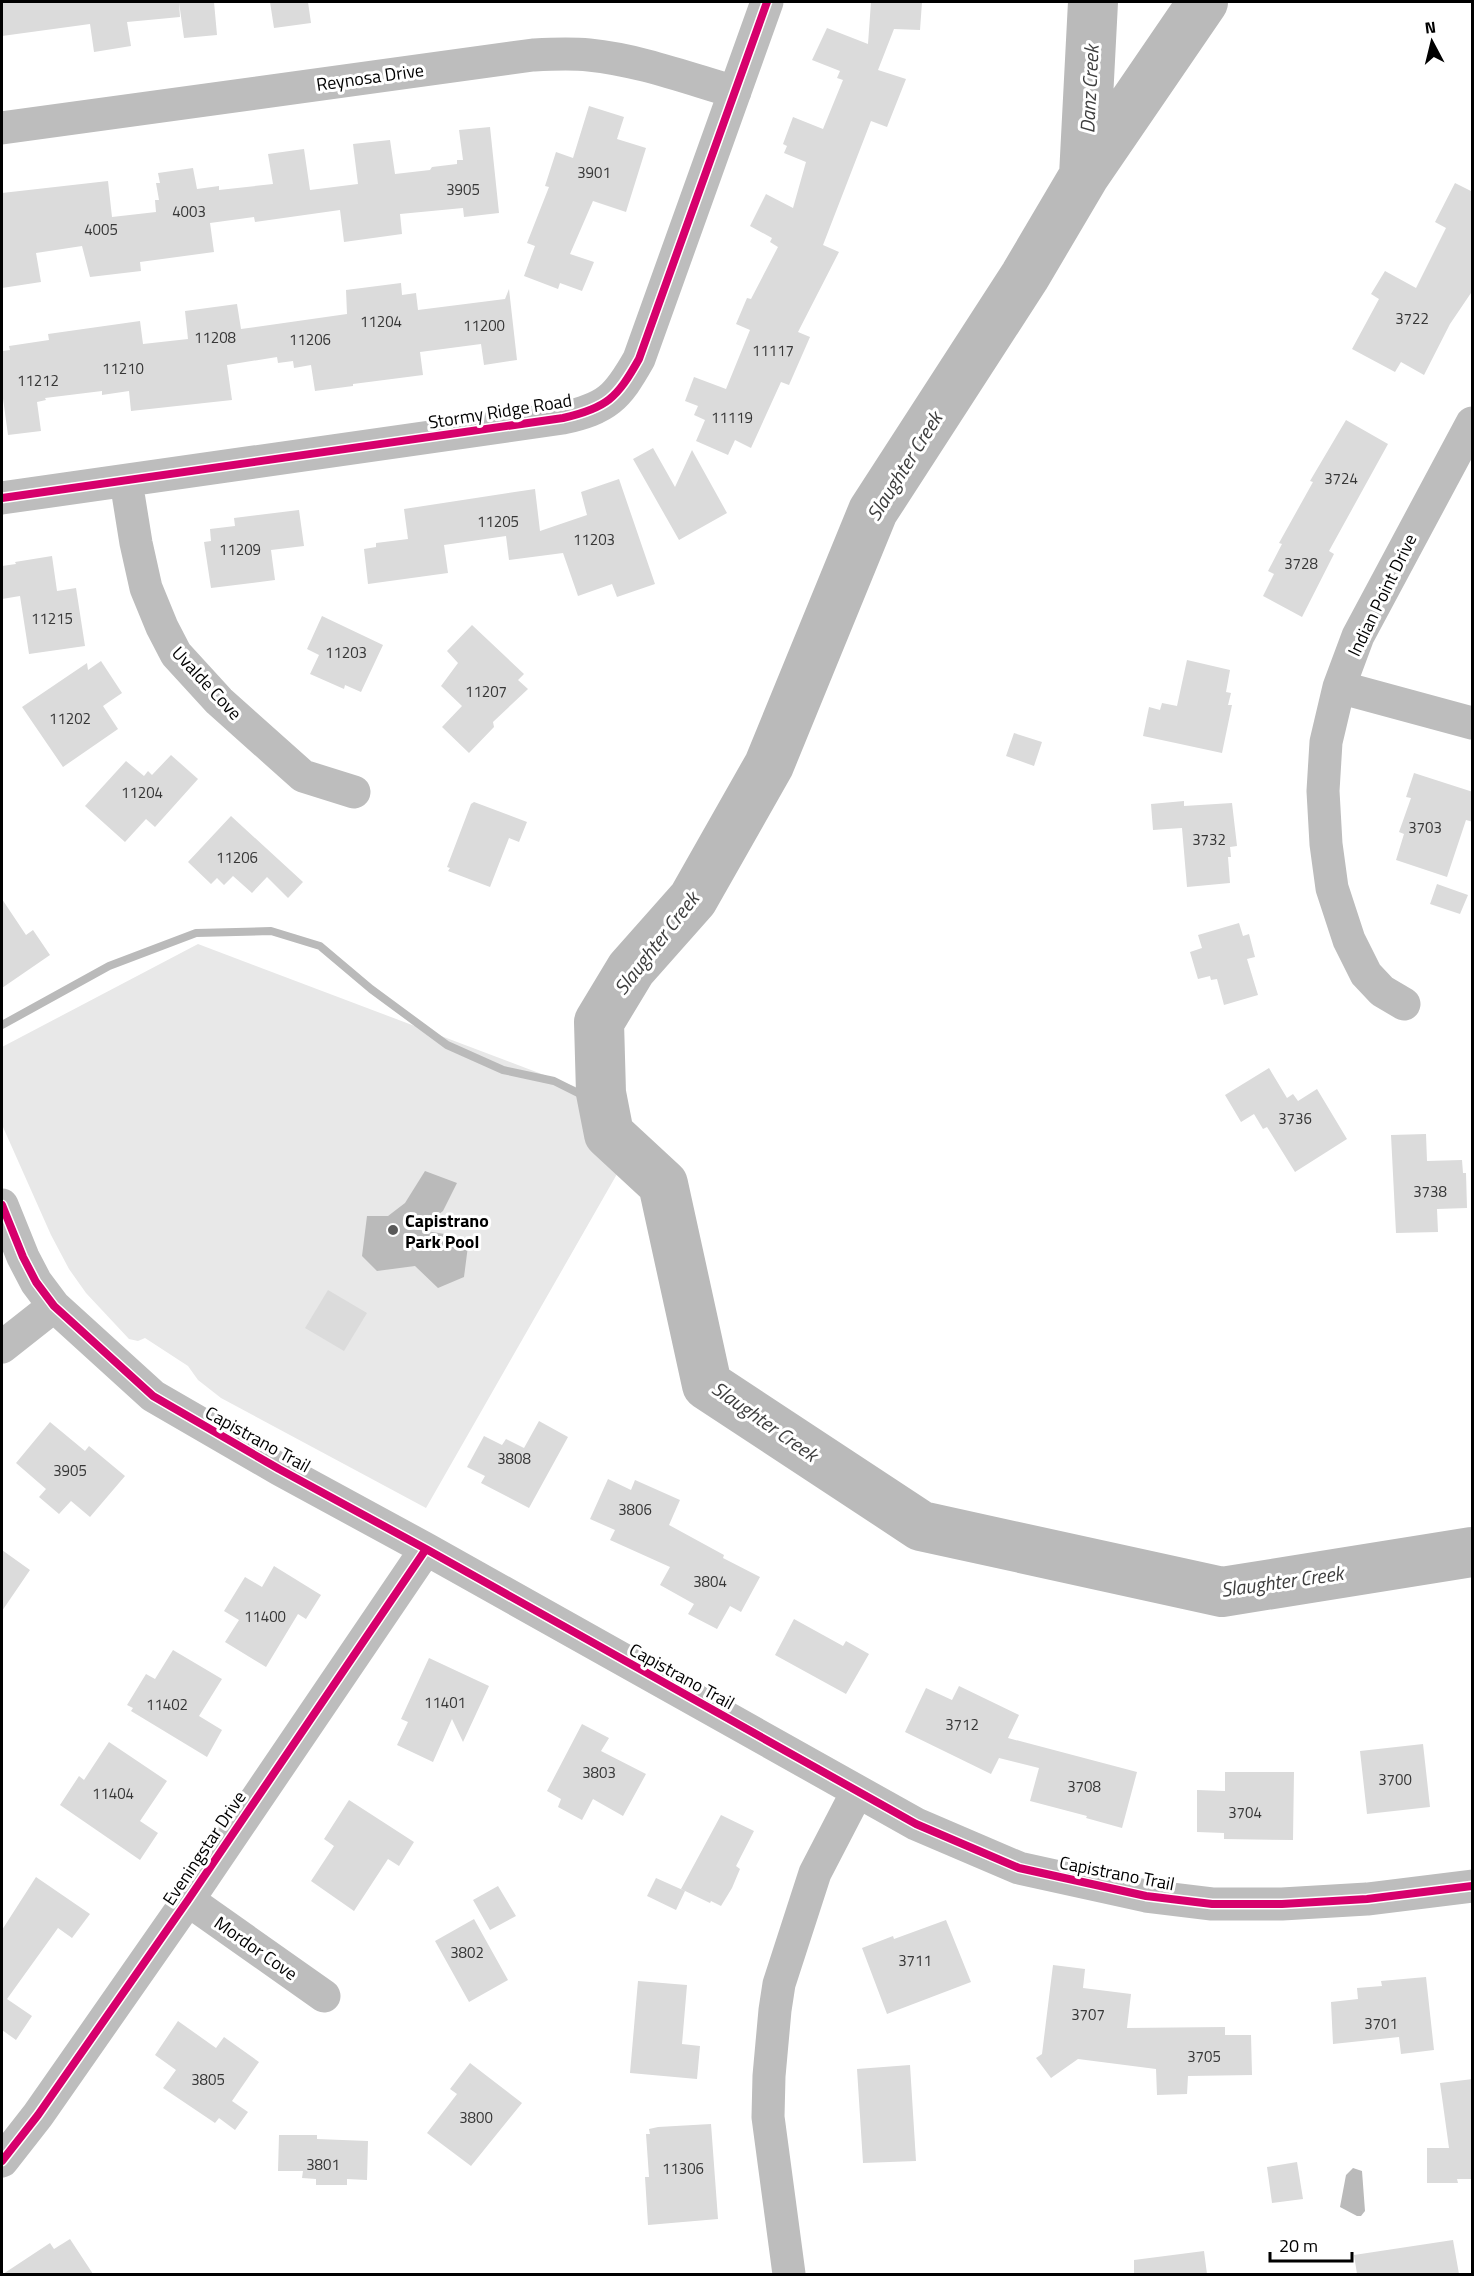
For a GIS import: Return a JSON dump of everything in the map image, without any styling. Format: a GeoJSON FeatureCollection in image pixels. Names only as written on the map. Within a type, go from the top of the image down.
{"type":"FeatureCollection","features":[{"type":"Feature","properties":{"kind":"street","name":"Stormy Ridge Road"},"geometry":{"type":"LineString","coordinates":[[2,498],[563,418],[587,412],[606,403],[626,382],[639,359],[767,2]]}},
{"type":"Feature","properties":{"kind":"street","name":"Reynosa Drive"},"geometry":{"type":"LineString","coordinates":[[2,128],[533,54],[590,55],[622,61],[735,92]]}},
{"type":"Feature","properties":{"kind":"street","name":"Indian Point Drive"},"geometry":{"type":"LineString","coordinates":[[1404,1004],[1382,991],[1366,974],[1349,940],[1332,888],[1326,844],[1323,791],[1326,742],[1339,687],[1358,636],[1473,423]]}},
{"type":"Feature","properties":{"kind":"street","name":"Uvalde Cove"},"geometry":{"type":"LineString","coordinates":[[126,481],[146,588],[176,654],[219,700],[303,776],[354,792]]}},
{"type":"Feature","properties":{"kind":"street"},"geometry":{"type":"LineString","coordinates":[[1339,687],[1473,723]]}},
{"type":"Feature","properties":{"kind":"street","name":"Capistrano Trail"},"geometry":{"type":"LineString","coordinates":[[2,1205],[23,1257],[36,1282],[54,1306],[153,1396],[279,1469],[915,1824],[1019,1868],[1146,1896],[1212,1904],[1282,1904],[1367,1899],[1473,1886]]}},
{"type":"Feature","properties":{"kind":"street"},"geometry":{"type":"LineString","coordinates":[[2,1347],[54,1306]]}},
{"type":"Feature","properties":{"kind":"street","name":"Eveningstar Drive"},"geometry":{"type":"LineString","coordinates":[[2,2162],[38,2115],[188,1899],[426,1549]]}},
{"type":"Feature","properties":{"kind":"street"},"geometry":{"type":"LineString","coordinates":[[789,2274],[768,2117],[775,2010],[779,1984],[815,1873],[857,1792]]}},
{"type":"Feature","properties":{"kind":"street","name":"Mordor Cove"},"geometry":{"type":"LineString","coordinates":[[188,1899],[324,1995]]}},
{"type":"Feature","properties":{"kind":"shaded area"},"geometry":{"type":"Polygon","coordinates":[[[198,944],[597,1095],[621,1167],[426,1508],[221,1398],[198,1380],[188,1366],[145,1338],[138,1341],[129,1339],[86,1293],[69,1269],[51,1235],[3,1127],[2,1047],[198,944]]]}},
{"type":"Feature","properties":{"kind":"shaded area","name":"Capistrano Park Pool"},"geometry":{"type":"Polygon","coordinates":[[[425,1171],[457,1183],[443,1211],[430,1221],[415,1214],[407,1217],[408,1228],[469,1238],[464,1277],[438,1288],[415,1266],[377,1271],[362,1256],[367,1216],[388,1216],[405,1203],[425,1171]]]}},
{"type":"Feature","properties":{"kind":"shaded area"},"geometry":{"type":"Polygon","coordinates":[[[1353,2168],[1362,2171],[1365,2211],[1361,2216],[1340,2207],[1346,2175],[1353,2168]]]}},
{"type":"Feature","properties":{"kind":"building"},"geometry":{"type":"Polygon","coordinates":[[[2,2],[179,2],[180,17],[127,22],[131,46],[94,52],[90,24],[2,36],[2,2]]]}},
{"type":"Feature","properties":{"kind":"building"},"geometry":{"type":"Polygon","coordinates":[[[179,2],[214,2],[217,35],[184,38],[179,2]]]}},
{"type":"Feature","properties":{"kind":"building"},"geometry":{"type":"Polygon","coordinates":[[[270,2],[308,2],[311,23],[274,28],[270,2]]]}},
{"type":"Feature","properties":{"kind":"building"},"geometry":{"type":"Polygon","coordinates":[[[871,2],[922,2],[920,30],[894,29],[878,70],[906,79],[887,127],[871,121],[823,245],[839,252],[798,332],[810,337],[789,385],[781,382],[751,448],[735,440],[728,455],[696,441],[705,420],[694,415],[698,406],[685,401],[694,377],[726,389],[750,330],[736,324],[747,298],[751,299],[778,247],[770,242],[772,238],[750,226],[766,194],[793,208],[806,162],[784,153],[787,146],[783,144],[793,117],[823,129],[843,80],[837,78],[840,71],[812,60],[827,28],[868,44],[871,2]]]}},
{"type":"Feature","properties":{"kind":"building"},"geometry":{"type":"Polygon","coordinates":[[[589,106],[624,117],[617,139],[646,148],[626,212],[593,201],[570,254],[594,262],[582,291],[560,283],[558,289],[524,276],[535,246],[527,243],[549,187],[545,186],[556,152],[573,158],[589,106]]]}},
{"type":"Feature","properties":{"kind":"building"},"geometry":{"type":"Polygon","coordinates":[[[490,127],[499,213],[464,217],[463,208],[400,214],[402,234],[344,242],[340,210],[255,222],[254,217],[210,223],[214,252],[140,262],[141,271],[90,277],[82,246],[36,253],[41,282],[2,288],[2,193],[108,181],[112,217],[156,212],[155,200],[159,200],[156,183],[160,183],[158,173],[193,168],[197,189],[219,186],[219,190],[273,184],[268,154],[304,149],[310,190],[358,184],[353,144],[390,140],[395,174],[430,170],[432,167],[457,164],[457,160],[463,160],[459,130],[490,127]]]}},
{"type":"Feature","properties":{"kind":"building"},"geometry":{"type":"Polygon","coordinates":[[[1455,183],[1473,192],[1473,290],[1450,324],[1424,375],[1401,362],[1395,372],[1352,349],[1379,299],[1371,294],[1385,271],[1416,288],[1446,228],[1435,222],[1455,183]]]}},
{"type":"Feature","properties":{"kind":"building"},"geometry":{"type":"Polygon","coordinates":[[[401,283],[402,295],[416,293],[418,310],[505,299],[509,289],[517,360],[484,365],[481,344],[420,352],[423,375],[315,391],[311,365],[294,368],[293,361],[278,363],[277,357],[227,365],[232,400],[131,411],[129,391],[102,395],[102,391],[45,398],[46,400],[37,402],[41,431],[8,435],[2,391],[2,351],[10,350],[9,346],[49,340],[48,334],[140,321],[143,344],[188,339],[185,311],[237,304],[241,329],[347,314],[346,290],[401,283]]]}},
{"type":"Feature","properties":{"kind":"building"},"geometry":{"type":"Polygon","coordinates":[[[1346,420],[1388,444],[1329,551],[1334,554],[1302,617],[1263,596],[1274,574],[1268,571],[1282,544],[1279,543],[1313,482],[1310,481],[1346,420]]]}},
{"type":"Feature","properties":{"kind":"building"},"geometry":{"type":"Polygon","coordinates":[[[653,448],[675,487],[692,450],[727,513],[679,540],[633,459],[653,448]]]}},
{"type":"Feature","properties":{"kind":"building"},"geometry":{"type":"Polygon","coordinates":[[[619,479],[655,584],[617,597],[612,584],[578,596],[563,553],[509,560],[506,536],[444,545],[448,573],[368,584],[364,549],[376,547],[376,543],[408,539],[404,509],[535,489],[540,531],[587,515],[581,492],[619,479]]]}},
{"type":"Feature","properties":{"kind":"building"},"geometry":{"type":"Polygon","coordinates":[[[299,510],[304,546],[271,550],[275,580],[211,588],[204,542],[211,541],[210,529],[235,526],[234,518],[299,510]]]}},
{"type":"Feature","properties":{"kind":"building"},"geometry":{"type":"Polygon","coordinates":[[[52,556],[57,591],[76,588],[85,646],[29,654],[20,596],[2,599],[2,566],[52,556]]]}},
{"type":"Feature","properties":{"kind":"building"},"geometry":{"type":"Polygon","coordinates":[[[322,616],[383,645],[361,692],[345,685],[344,689],[310,674],[319,655],[307,649],[322,616]]]}},
{"type":"Feature","properties":{"kind":"building"},"geometry":{"type":"Polygon","coordinates":[[[472,625],[524,674],[518,680],[528,689],[493,722],[494,727],[469,753],[442,727],[462,706],[441,686],[458,663],[447,651],[472,625]]]}},
{"type":"Feature","properties":{"kind":"building"},"geometry":{"type":"Polygon","coordinates":[[[1187,660],[1230,670],[1226,692],[1231,693],[1228,705],[1232,705],[1222,753],[1143,736],[1149,707],[1160,710],[1162,703],[1177,706],[1187,660]]]}},
{"type":"Feature","properties":{"kind":"building"},"geometry":{"type":"Polygon","coordinates":[[[101,661],[122,693],[103,706],[118,729],[63,767],[22,707],[87,663],[88,670],[101,661]]]}},
{"type":"Feature","properties":{"kind":"building"},"geometry":{"type":"Polygon","coordinates":[[[1014,733],[1042,742],[1034,766],[1006,756],[1014,733]]]}},
{"type":"Feature","properties":{"kind":"building"},"geometry":{"type":"Polygon","coordinates":[[[171,755],[198,779],[155,827],[146,819],[125,842],[85,806],[126,761],[144,776],[148,771],[152,775],[171,755]]]}},
{"type":"Feature","properties":{"kind":"building"},"geometry":{"type":"Polygon","coordinates":[[[1414,773],[1473,792],[1473,822],[1466,820],[1447,877],[1396,860],[1404,834],[1399,832],[1411,798],[1406,797],[1414,773]]]}},
{"type":"Feature","properties":{"kind":"building"},"geometry":{"type":"Polygon","coordinates":[[[1184,801],[1184,806],[1232,803],[1237,846],[1230,847],[1231,857],[1228,857],[1230,883],[1187,887],[1182,828],[1153,830],[1151,804],[1184,801]]]}},
{"type":"Feature","properties":{"kind":"building"},"geometry":{"type":"Polygon","coordinates":[[[474,802],[527,822],[519,842],[509,838],[490,887],[448,871],[450,868],[447,867],[471,804],[474,802]]]}},
{"type":"Feature","properties":{"kind":"building"},"geometry":{"type":"Polygon","coordinates":[[[231,816],[303,882],[288,898],[267,877],[252,893],[233,876],[224,885],[217,878],[211,884],[188,862],[231,816]]]}},
{"type":"Feature","properties":{"kind":"building"},"geometry":{"type":"Polygon","coordinates":[[[1437,884],[1468,895],[1460,914],[1430,904],[1437,884]]]}},
{"type":"Feature","properties":{"kind":"building"},"geometry":{"type":"Polygon","coordinates":[[[2,899],[26,935],[33,930],[50,955],[2,988],[2,899]]]}},
{"type":"Feature","properties":{"kind":"building"},"geometry":{"type":"Polygon","coordinates":[[[1239,923],[1243,936],[1249,934],[1255,957],[1247,959],[1258,995],[1224,1005],[1217,979],[1211,980],[1210,976],[1198,979],[1190,952],[1202,948],[1198,935],[1239,923]]]}},
{"type":"Feature","properties":{"kind":"building"},"geometry":{"type":"Polygon","coordinates":[[[1269,1068],[1287,1098],[1293,1094],[1298,1101],[1317,1089],[1347,1139],[1295,1172],[1267,1127],[1263,1129],[1254,1114],[1241,1122],[1225,1095],[1269,1068]]]}},
{"type":"Feature","properties":{"kind":"building"},"geometry":{"type":"Polygon","coordinates":[[[1426,1134],[1427,1161],[1462,1160],[1463,1173],[1466,1173],[1467,1208],[1437,1209],[1438,1232],[1396,1233],[1391,1135],[1426,1134]]]}},
{"type":"Feature","properties":{"kind":"building"},"geometry":{"type":"Polygon","coordinates":[[[328,1290],[367,1313],[344,1351],[305,1328],[328,1290]]]}},
{"type":"Feature","properties":{"kind":"building"},"geometry":{"type":"Polygon","coordinates":[[[539,1421],[568,1437],[529,1508],[481,1483],[485,1476],[467,1467],[484,1436],[502,1445],[506,1439],[524,1448],[539,1421]]]}},
{"type":"Feature","properties":{"kind":"building"},"geometry":{"type":"Polygon","coordinates":[[[50,1422],[85,1451],[89,1446],[125,1476],[90,1517],[71,1501],[59,1514],[39,1497],[46,1489],[16,1463],[50,1422]]]}},
{"type":"Feature","properties":{"kind":"building"},"geometry":{"type":"Polygon","coordinates":[[[608,1479],[631,1490],[635,1480],[680,1500],[669,1525],[724,1555],[723,1558],[760,1577],[741,1612],[730,1606],[717,1629],[688,1614],[694,1604],[660,1585],[670,1567],[610,1540],[615,1530],[590,1519],[608,1479]]]}},
{"type":"Feature","properties":{"kind":"building"},"geometry":{"type":"Polygon","coordinates":[[[2,1550],[30,1570],[2,1611],[2,1550]]]}},
{"type":"Feature","properties":{"kind":"building"},"geometry":{"type":"Polygon","coordinates":[[[274,1566],[321,1595],[306,1619],[298,1614],[266,1667],[225,1642],[239,1620],[224,1611],[245,1577],[262,1587],[274,1566]]]}},
{"type":"Feature","properties":{"kind":"building"},"geometry":{"type":"Polygon","coordinates":[[[794,1619],[843,1646],[846,1641],[869,1654],[846,1694],[775,1655],[794,1619]]]}},
{"type":"Feature","properties":{"kind":"building"},"geometry":{"type":"Polygon","coordinates":[[[173,1650],[222,1679],[199,1716],[222,1730],[207,1757],[131,1711],[133,1708],[127,1705],[146,1674],[155,1679],[173,1650]]]}},
{"type":"Feature","properties":{"kind":"building"},"geometry":{"type":"Polygon","coordinates":[[[429,1658],[489,1686],[463,1742],[452,1719],[433,1762],[397,1745],[408,1722],[401,1719],[429,1658]]]}},
{"type":"Feature","properties":{"kind":"building"},"geometry":{"type":"Polygon","coordinates":[[[959,1686],[1019,1715],[1008,1738],[1137,1772],[1122,1828],[1030,1801],[1039,1768],[999,1758],[991,1774],[905,1732],[926,1688],[952,1700],[959,1686]]]}},
{"type":"Feature","properties":{"kind":"building"},"geometry":{"type":"Polygon","coordinates":[[[582,1724],[609,1738],[601,1751],[646,1774],[623,1816],[593,1799],[582,1820],[558,1807],[561,1799],[547,1791],[582,1724]]]}},
{"type":"Feature","properties":{"kind":"building"},"geometry":{"type":"Polygon","coordinates":[[[109,1742],[167,1781],[140,1821],[158,1833],[140,1860],[60,1805],[79,1776],[84,1780],[109,1742]]]}},
{"type":"Feature","properties":{"kind":"building"},"geometry":{"type":"Polygon","coordinates":[[[1423,1744],[1430,1807],[1367,1814],[1360,1751],[1423,1744]]]}},
{"type":"Feature","properties":{"kind":"building"},"geometry":{"type":"Polygon","coordinates":[[[1225,1772],[1294,1772],[1293,1840],[1224,1839],[1224,1833],[1197,1832],[1197,1790],[1225,1791],[1225,1772]]]}},
{"type":"Feature","properties":{"kind":"building"},"geometry":{"type":"Polygon","coordinates":[[[349,1800],[414,1842],[399,1866],[388,1859],[354,1911],[311,1881],[334,1846],[324,1839],[349,1800]]]}},
{"type":"Feature","properties":{"kind":"building"},"geometry":{"type":"Polygon","coordinates":[[[721,1815],[754,1831],[736,1866],[740,1869],[732,1888],[721,1906],[681,1889],[721,1815]]]}},
{"type":"Feature","properties":{"kind":"building"},"geometry":{"type":"Polygon","coordinates":[[[36,1877],[90,1914],[72,1938],[58,1928],[7,1999],[32,2016],[16,2040],[2,2030],[2,1930],[36,1877]]]}},
{"type":"Feature","properties":{"kind":"building"},"geometry":{"type":"Polygon","coordinates":[[[656,1878],[685,1891],[676,1910],[647,1896],[656,1878]]]}},
{"type":"Feature","properties":{"kind":"building"},"geometry":{"type":"Polygon","coordinates":[[[498,1886],[516,1916],[490,1930],[473,1900],[498,1886]]]}},
{"type":"Feature","properties":{"kind":"building"},"geometry":{"type":"Polygon","coordinates":[[[474,1919],[508,1980],[469,2002],[435,1941],[474,1919]]]}},
{"type":"Feature","properties":{"kind":"building"},"geometry":{"type":"Polygon","coordinates":[[[946,1920],[971,1982],[887,2014],[862,1948],[946,1920]]]}},
{"type":"Feature","properties":{"kind":"building"},"geometry":{"type":"Polygon","coordinates":[[[1053,1965],[1085,1969],[1083,1988],[1131,1994],[1127,2028],[1225,2027],[1225,2035],[1251,2035],[1252,2075],[1188,2076],[1187,2094],[1157,2095],[1156,2069],[1078,2059],[1051,2078],[1036,2058],[1042,2054],[1053,1965]]]}},
{"type":"Feature","properties":{"kind":"building"},"geometry":{"type":"Polygon","coordinates":[[[1426,1977],[1434,2050],[1401,2054],[1399,2037],[1333,2044],[1331,2002],[1358,1999],[1357,1988],[1382,1986],[1381,1981],[1426,1977]]]}},
{"type":"Feature","properties":{"kind":"building"},"geometry":{"type":"Polygon","coordinates":[[[638,1981],[687,1985],[682,2044],[700,2046],[697,2079],[630,2073],[638,1981]]]}},
{"type":"Feature","properties":{"kind":"building"},"geometry":{"type":"Polygon","coordinates":[[[178,2021],[216,2048],[224,2037],[259,2062],[232,2101],[248,2112],[235,2130],[219,2118],[215,2123],[163,2088],[176,2070],[155,2055],[178,2021]]]}},
{"type":"Feature","properties":{"kind":"building"},"geometry":{"type":"Polygon","coordinates":[[[470,2063],[522,2103],[471,2166],[427,2133],[457,2094],[450,2089],[470,2063]]]}},
{"type":"Feature","properties":{"kind":"building"},"geometry":{"type":"Polygon","coordinates":[[[910,2065],[916,2161],[863,2163],[857,2069],[910,2065]]]}},
{"type":"Feature","properties":{"kind":"building"},"geometry":{"type":"Polygon","coordinates":[[[1473,2079],[1473,2179],[1457,2179],[1458,2183],[1427,2183],[1427,2148],[1449,2148],[1440,2083],[1473,2079]]]}},
{"type":"Feature","properties":{"kind":"building"},"geometry":{"type":"Polygon","coordinates":[[[711,2124],[718,2219],[648,2225],[645,2177],[649,2177],[646,2134],[650,2134],[649,2129],[711,2124]]]}},
{"type":"Feature","properties":{"kind":"building"},"geometry":{"type":"Polygon","coordinates":[[[279,2135],[317,2135],[317,2139],[368,2141],[367,2180],[347,2179],[347,2185],[316,2185],[316,2179],[302,2178],[303,2171],[278,2171],[279,2135]]]}},
{"type":"Feature","properties":{"kind":"building"},"geometry":{"type":"Polygon","coordinates":[[[1297,2162],[1303,2199],[1272,2203],[1267,2167],[1297,2162]]]}},
{"type":"Feature","properties":{"kind":"building"},"geometry":{"type":"Polygon","coordinates":[[[70,2239],[93,2274],[3,2274],[50,2243],[54,2249],[70,2239]]]}},
{"type":"Feature","properties":{"kind":"building"},"geometry":{"type":"Polygon","coordinates":[[[1453,2240],[1459,2274],[1357,2274],[1354,2255],[1453,2240]]]}},
{"type":"Feature","properties":{"kind":"building"},"geometry":{"type":"Polygon","coordinates":[[[1204,2251],[1207,2274],[1134,2274],[1134,2260],[1204,2251]]]}},
{"type":"Feature","properties":{"kind":"waterway","name":"Danz Creek"},"geometry":{"type":"LineString","coordinates":[[1084,176],[1093,2]]}},
{"type":"Feature","properties":{"kind":"waterway","name":"Slaughter Creek"},"geometry":{"type":"LineString","coordinates":[[1203,2],[1084,176],[1025,276],[873,511],[769,765],[693,899],[631,969],[599,1022],[601,1093],[609,1134],[663,1184],[707,1385],[921,1526],[1222,1592],[1472,1552]]}},
{"type":"Feature","properties":{"kind":"waterway"},"geometry":{"type":"LineString","coordinates":[[2,1025],[109,966],[196,933],[271,931],[320,946],[371,989],[447,1045],[503,1070],[554,1081],[584,1096],[605,1114]]}},
{"type":"Feature","properties":{"kind":"cycle path"},"geometry":{"type":"LineString","coordinates":[[2,498],[563,418],[601,405],[617,392],[639,359],[767,2]]}},
{"type":"Feature","properties":{"kind":"cycle path"},"geometry":{"type":"LineString","coordinates":[[2,1205],[23,1257],[36,1282],[54,1306],[153,1396],[279,1469],[916,1824],[1019,1868],[1146,1896],[1212,1904],[1282,1904],[1367,1899],[1472,1886]]}},
{"type":"Feature","properties":{"kind":"cycle path"},"geometry":{"type":"LineString","coordinates":[[2,2161],[38,2115],[188,1900],[426,1549]]}},
{"type":"Feature","properties":{"kind":"place","name":"Capistrano Park Pool"},"geometry":{"type":"Point","coordinates":[393,1230]}}]}
